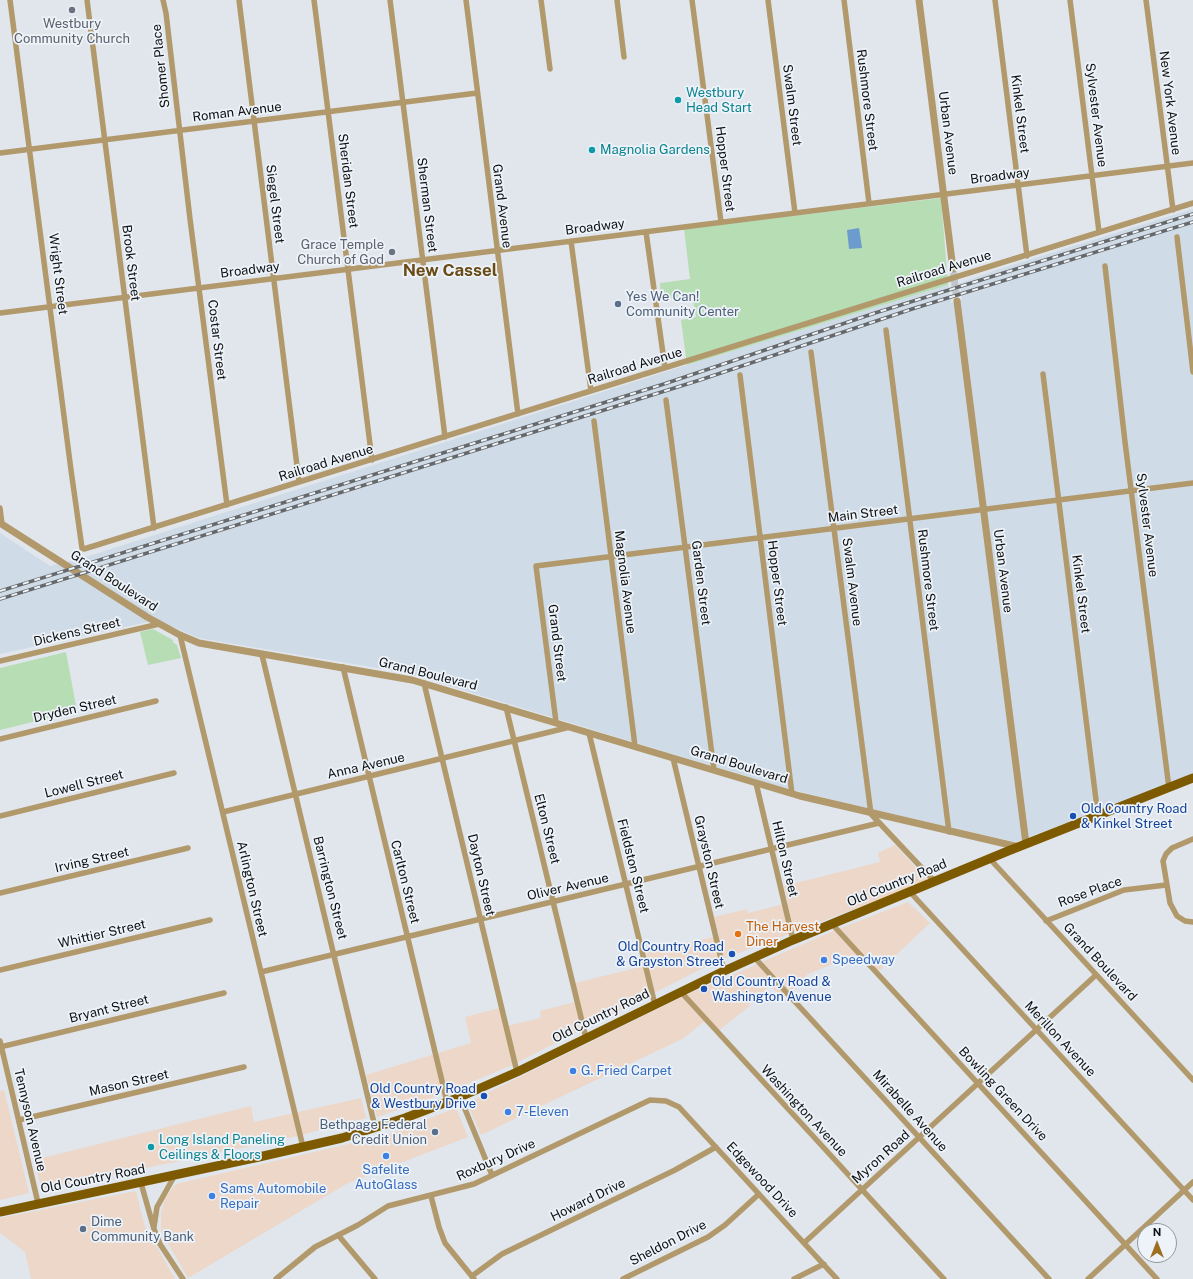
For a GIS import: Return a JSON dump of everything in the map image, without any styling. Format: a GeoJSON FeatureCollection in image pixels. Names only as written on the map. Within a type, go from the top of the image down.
{"type":"FeatureCollection","features":[{"type":"Feature","properties":{"kind":"main road","name":"Old Country Road"},"geometry":{"type":"LineString","coordinates":[[0,1212],[304,1147],[375,1128],[447,1102],[517,1072],[724,971],[793,940],[1193,778]]}},
{"type":"Feature","properties":{"kind":"street","name":"Wright Street"},"geometry":{"type":"LineString","coordinates":[[10,0],[51,306],[71,470],[82,548],[84,549]]}},
{"type":"Feature","properties":{"kind":"street","name":"Brook Street"},"geometry":{"type":"LineString","coordinates":[[87,0],[154,528]]}},
{"type":"Feature","properties":{"kind":"street","name":"Shomer Place"},"geometry":{"type":"LineString","coordinates":[[163,0],[180,130]]}},
{"type":"Feature","properties":{"kind":"street","name":"Siegel Street"},"geometry":{"type":"LineString","coordinates":[[239,0],[299,482]]}},
{"type":"Feature","properties":{"kind":"street","name":"Sheridan Street"},"geometry":{"type":"LineString","coordinates":[[314,0],[372,460]]}},
{"type":"Feature","properties":{"kind":"street","name":"Sherman Street"},"geometry":{"type":"LineString","coordinates":[[390,0],[445,437]]}},
{"type":"Feature","properties":{"kind":"street","name":"Grand Avenue"},"geometry":{"type":"LineString","coordinates":[[466,0],[518,414]]}},
{"type":"Feature","properties":{"kind":"street"},"geometry":{"type":"LineString","coordinates":[[541,0],[550,69]]}},
{"type":"Feature","properties":{"kind":"street"},"geometry":{"type":"LineString","coordinates":[[617,0],[624,57]]}},
{"type":"Feature","properties":{"kind":"street","name":"Hopper Street"},"geometry":{"type":"LineString","coordinates":[[692,0],[721,222]]}},
{"type":"Feature","properties":{"kind":"street","name":"Swalm Street"},"geometry":{"type":"LineString","coordinates":[[768,0],[795,213]]}},
{"type":"Feature","properties":{"kind":"street","name":"Rushmore Street"},"geometry":{"type":"LineString","coordinates":[[844,0],[869,203]]}},
{"type":"Feature","properties":{"kind":"street","name":"Urban Avenue"},"geometry":{"type":"LineString","coordinates":[[919,0],[953,269]]}},
{"type":"Feature","properties":{"kind":"street","name":"Kinkel Street"},"geometry":{"type":"LineString","coordinates":[[995,0],[1027,256]]}},
{"type":"Feature","properties":{"kind":"street","name":"Sylvester Avenue"},"geometry":{"type":"LineString","coordinates":[[1070,0],[1099,232]]}},
{"type":"Feature","properties":{"kind":"street","name":"New York Avenue"},"geometry":{"type":"LineString","coordinates":[[1146,0],[1172,210]]}},
{"type":"Feature","properties":{"kind":"street","name":"Roman Avenue"},"geometry":{"type":"LineString","coordinates":[[0,153],[477,93]]}},
{"type":"Feature","properties":{"kind":"street","name":"Costar Street"},"geometry":{"type":"LineString","coordinates":[[180,130],[227,505]]}},
{"type":"Feature","properties":{"kind":"street","name":"Broadway"},"geometry":{"type":"LineString","coordinates":[[0,313],[1193,163]]}},
{"type":"Feature","properties":{"kind":"street","name":"Railroad Avenue"},"geometry":{"type":"LineString","coordinates":[[84,549],[1193,203]]}},
{"type":"Feature","properties":{"kind":"street"},"geometry":{"type":"LineString","coordinates":[[646,232],[665,368]]}},
{"type":"Feature","properties":{"kind":"street"},"geometry":{"type":"LineString","coordinates":[[1177,237],[1193,372]]}},
{"type":"Feature","properties":{"kind":"street"},"geometry":{"type":"LineString","coordinates":[[572,241],[591,391]]}},
{"type":"Feature","properties":{"kind":"street","name":"Sylvester Avenue"},"geometry":{"type":"LineString","coordinates":[[1105,266],[1169,788]]}},
{"type":"Feature","properties":{"kind":"street","name":"Urban Avenue"},"geometry":{"type":"LineString","coordinates":[[957,301],[1022,846]]}},
{"type":"Feature","properties":{"kind":"street","name":"Rushmore Street"},"geometry":{"type":"LineString","coordinates":[[886,330],[949,832]]}},
{"type":"Feature","properties":{"kind":"street","name":"Swalm Avenue"},"geometry":{"type":"LineString","coordinates":[[811,352],[835,529],[870,814]]}},
{"type":"Feature","properties":{"kind":"street","name":"Kinkel Street"},"geometry":{"type":"LineString","coordinates":[[1043,374],[1098,816]]}},
{"type":"Feature","properties":{"kind":"street","name":"Hopper Street"},"geometry":{"type":"LineString","coordinates":[[740,375],[792,794]]}},
{"type":"Feature","properties":{"kind":"street","name":"Garden Street"},"geometry":{"type":"LineString","coordinates":[[666,400],[714,770]]}},
{"type":"Feature","properties":{"kind":"street","name":"Magnolia Avenue"},"geometry":{"type":"LineString","coordinates":[[594,421],[635,746]]}},
{"type":"Feature","properties":{"kind":"street","name":"Main Street"},"geometry":{"type":"LineString","coordinates":[[536,566],[1193,484]]}},
{"type":"Feature","properties":{"kind":"street"},"geometry":{"type":"LineString","coordinates":[[0,508],[4,525]]}},
{"type":"Feature","properties":{"kind":"street","name":"Grand Boulevard"},"geometry":{"type":"LineString","coordinates":[[4,525],[147,617],[180,635],[207,646],[393,675],[506,707],[792,794],[949,832],[1022,846]]}},
{"type":"Feature","properties":{"kind":"street","name":"Grand Street"},"geometry":{"type":"LineString","coordinates":[[536,566],[556,722]]}},
{"type":"Feature","properties":{"kind":"street","name":"Dickens Street"},"geometry":{"type":"LineString","coordinates":[[0,661],[159,624]]}},
{"type":"Feature","properties":{"kind":"street","name":"Arlington Street"},"geometry":{"type":"LineString","coordinates":[[180,635],[304,1147]]}},
{"type":"Feature","properties":{"kind":"street","name":"Barrington Street"},"geometry":{"type":"LineString","coordinates":[[262,655],[335,954],[375,1128]]}},
{"type":"Feature","properties":{"kind":"street","name":"Carlton Street"},"geometry":{"type":"LineString","coordinates":[[343,667],[447,1102]]}},
{"type":"Feature","properties":{"kind":"street","name":"Dayton Street"},"geometry":{"type":"LineString","coordinates":[[424,683],[517,1072]]}},
{"type":"Feature","properties":{"kind":"street","name":"Dryden Street"},"geometry":{"type":"LineString","coordinates":[[0,739],[156,701]]}},
{"type":"Feature","properties":{"kind":"street"},"geometry":{"type":"LineString","coordinates":[[506,707],[514,742]]}},
{"type":"Feature","properties":{"kind":"street","name":"Anna Avenue"},"geometry":{"type":"LineString","coordinates":[[223,812],[572,727]]}},
{"type":"Feature","properties":{"kind":"street","name":"Fieldston Street"},"geometry":{"type":"LineString","coordinates":[[589,733],[655,1005]]}},
{"type":"Feature","properties":{"kind":"street","name":"Elton Street"},"geometry":{"type":"LineString","coordinates":[[514,742],[586,1038]]}},
{"type":"Feature","properties":{"kind":"street","name":"Grayston Street"},"geometry":{"type":"LineString","coordinates":[[672,758],[724,971]]}},
{"type":"Feature","properties":{"kind":"street","name":"Lowell Street"},"geometry":{"type":"LineString","coordinates":[[0,816],[174,773]]}},
{"type":"Feature","properties":{"kind":"street","name":"Hilton Street"},"geometry":{"type":"LineString","coordinates":[[756,783],[793,940]]}},
{"type":"Feature","properties":{"kind":"street"},"geometry":{"type":"LineString","coordinates":[[870,814],[935,882]]}},
{"type":"Feature","properties":{"kind":"street","name":"Oliver Avenue"},"geometry":{"type":"LineString","coordinates":[[261,972],[879,823]]}},
{"type":"Feature","properties":{"kind":"street"},"geometry":{"type":"LineString","coordinates":[[1193,839],[1172,848],[1166,854],[1163,861],[1170,903],[1178,916],[1185,921],[1193,922]]}},
{"type":"Feature","properties":{"kind":"street","name":"Irving Street"},"geometry":{"type":"LineString","coordinates":[[0,893],[188,848]]}},
{"type":"Feature","properties":{"kind":"street","name":"Grand Boulevard"},"geometry":{"type":"LineString","coordinates":[[990,859],[1193,1080]]}},
{"type":"Feature","properties":{"kind":"street","name":"Rose Place"},"geometry":{"type":"LineString","coordinates":[[1046,920],[1124,890],[1166,885]]}},
{"type":"Feature","properties":{"kind":"street","name":"Merillon Avenue"},"geometry":{"type":"LineString","coordinates":[[910,892],[1193,1200]]}},
{"type":"Feature","properties":{"kind":"street","name":"Whittier Street"},"geometry":{"type":"LineString","coordinates":[[0,970],[210,920]]}},
{"type":"Feature","properties":{"kind":"street","name":"Bowling Green Drive"},"geometry":{"type":"LineString","coordinates":[[832,924],[1157,1279]]}},
{"type":"Feature","properties":{"kind":"street","name":"Mirabelle Avenue"},"geometry":{"type":"LineString","coordinates":[[754,957],[1049,1279]]}},
{"type":"Feature","properties":{"kind":"street","name":"Myron Road"},"geometry":{"type":"LineString","coordinates":[[805,1242],[1096,974]]}},
{"type":"Feature","properties":{"kind":"street","name":"Washington Avenue"},"geometry":{"type":"LineString","coordinates":[[681,992],[944,1279]]}},
{"type":"Feature","properties":{"kind":"street","name":"Bryant Street"},"geometry":{"type":"LineString","coordinates":[[0,1045],[224,993]]}},
{"type":"Feature","properties":{"kind":"street","name":"Tennyson Avenue"},"geometry":{"type":"LineString","coordinates":[[0,1045],[38,1203]]}},
{"type":"Feature","properties":{"kind":"street","name":"Mason Street"},"geometry":{"type":"LineString","coordinates":[[19,1120],[244,1067]]}},
{"type":"Feature","properties":{"kind":"street"},"geometry":{"type":"LineString","coordinates":[[460,1097],[492,1175]]}},
{"type":"Feature","properties":{"kind":"street","name":"Roxbury Drive"},"geometry":{"type":"LineString","coordinates":[[276,1279],[315,1247],[358,1225],[388,1206],[474,1184],[644,1102],[666,1101]]}},
{"type":"Feature","properties":{"kind":"street","name":"Edgewood Drive"},"geometry":{"type":"LineString","coordinates":[[666,1101],[679,1107],[805,1242],[837,1279]]}},
{"type":"Feature","properties":{"kind":"street","name":"Howard Drive"},"geometry":{"type":"LineString","coordinates":[[473,1278],[502,1254],[675,1170],[716,1147]]}},
{"type":"Feature","properties":{"kind":"street"},"geometry":{"type":"LineString","coordinates":[[154,1229],[156,1207],[175,1175]]}},
{"type":"Feature","properties":{"kind":"street"},"geometry":{"type":"LineString","coordinates":[[1088,1279],[1193,1182]]}},
{"type":"Feature","properties":{"kind":"street"},"geometry":{"type":"LineString","coordinates":[[141,1183],[154,1229],[160,1244],[183,1279]]}},
{"type":"Feature","properties":{"kind":"street","name":"Sheldon Drive"},"geometry":{"type":"LineString","coordinates":[[623,1279],[708,1237],[725,1225],[759,1194]]}},
{"type":"Feature","properties":{"kind":"street"},"geometry":{"type":"LineString","coordinates":[[431,1196],[438,1227],[445,1243],[473,1278]]}},
{"type":"Feature","properties":{"kind":"street"},"geometry":{"type":"LineString","coordinates":[[338,1235],[375,1279]]}},
{"type":"Feature","properties":{"kind":"street"},"geometry":{"type":"LineString","coordinates":[[794,1279],[824,1264]]}},
{"type":"Feature","properties":{"kind":"shaded area"},"geometry":{"type":"Polygon","coordinates":[[[1193,209],[1193,774],[1016,842],[866,808],[778,786],[407,673],[199,638],[157,620],[0,654],[0,533],[50,566],[76,560],[687,365],[948,285],[951,303],[958,301],[962,299],[960,283],[996,270],[1193,209]]]}},
{"type":"Feature","properties":{"kind":"shaded area"},"geometry":{"type":"Polygon","coordinates":[[[895,845],[928,881],[715,962],[512,1065],[448,1092],[377,1117],[366,1075],[471,1043],[465,1017],[503,1007],[507,1026],[541,1018],[540,1011],[579,1001],[575,983],[648,965],[646,951],[719,936],[714,917],[747,909],[748,913],[788,903],[784,886],[880,862],[878,853],[895,845]]]}},
{"type":"Feature","properties":{"kind":"shaded area"},"geometry":{"type":"Polygon","coordinates":[[[908,902],[930,923],[879,971],[860,953],[808,974],[783,998],[770,986],[749,1004],[750,1006],[718,1031],[706,1020],[684,1038],[481,1135],[467,1103],[686,995],[838,929],[908,902]]]}},
{"type":"Feature","properties":{"kind":"shaded area"},"geometry":{"type":"Polygon","coordinates":[[[4,1090],[29,1193],[0,1200],[0,1091],[4,1090]]]}},
{"type":"Feature","properties":{"kind":"shaded area"},"geometry":{"type":"Polygon","coordinates":[[[361,1098],[366,1118],[293,1137],[42,1190],[34,1160],[251,1106],[254,1122],[361,1098]]]}},
{"type":"Feature","properties":{"kind":"shaded area"},"geometry":{"type":"Polygon","coordinates":[[[456,1108],[468,1137],[348,1183],[188,1278],[161,1231],[161,1212],[166,1196],[176,1184],[387,1135],[456,1108]]]}},
{"type":"Feature","properties":{"kind":"shaded area"},"geometry":{"type":"Polygon","coordinates":[[[136,1191],[144,1224],[175,1279],[31,1279],[25,1252],[0,1233],[0,1218],[136,1191]]]}},
{"type":"Feature","properties":{"kind":"green space"},"geometry":{"type":"Polygon","coordinates":[[[941,198],[948,285],[687,365],[681,320],[696,317],[692,295],[661,299],[660,283],[690,279],[684,229],[941,198]]]}},
{"type":"Feature","properties":{"kind":"green space"},"geometry":{"type":"Polygon","coordinates":[[[153,629],[173,640],[173,642],[177,645],[181,658],[148,665],[140,632],[153,629]]]}},
{"type":"Feature","properties":{"kind":"green space"},"geometry":{"type":"Polygon","coordinates":[[[66,652],[77,711],[0,730],[0,668],[66,652]]]}},
{"type":"Feature","properties":{"kind":"water"},"geometry":{"type":"Polygon","coordinates":[[[859,228],[862,248],[849,249],[847,230],[859,228]]]}},
{"type":"Feature","properties":{"kind":"tunnel"},"geometry":{"type":"LineString","coordinates":[[953,269],[957,301]]}},
{"type":"Feature","properties":{"kind":"railway"},"geometry":{"type":"LineString","coordinates":[[0,591],[664,384],[875,313],[1193,214]]}},
{"type":"Feature","properties":{"kind":"railway"},"geometry":{"type":"LineString","coordinates":[[0,599],[700,380],[912,309],[1193,222]]}},
{"type":"Feature","properties":{"kind":"place","name":"Westbury Community Church"},"geometry":{"type":"Point","coordinates":[72,10]}},
{"type":"Feature","properties":{"kind":"place","name":"Westbury Head Start"},"geometry":{"type":"Point","coordinates":[678,100]}},
{"type":"Feature","properties":{"kind":"place","name":"Magnolia Gardens"},"geometry":{"type":"Point","coordinates":[592,150]}},
{"type":"Feature","properties":{"kind":"place","name":"Grace Temple Church of God"},"geometry":{"type":"Point","coordinates":[392,252]}},
{"type":"Feature","properties":{"kind":"place","name":"Yes We Can! Community Center"},"geometry":{"type":"Point","coordinates":[618,304]}},
{"type":"Feature","properties":{"kind":"place","name":"Old Country Road & Kinkel Street"},"geometry":{"type":"Point","coordinates":[1073,816]}},
{"type":"Feature","properties":{"kind":"place","name":"The Harvest Diner"},"geometry":{"type":"Point","coordinates":[738,934]}},
{"type":"Feature","properties":{"kind":"place","name":"Old Country Road & Grayston Street"},"geometry":{"type":"Point","coordinates":[732,954]}},
{"type":"Feature","properties":{"kind":"place","name":"Speedway"},"geometry":{"type":"Point","coordinates":[824,960]}},
{"type":"Feature","properties":{"kind":"place","name":"Old Country Road & Washington Avenue"},"geometry":{"type":"Point","coordinates":[704,989]}},
{"type":"Feature","properties":{"kind":"place","name":"G. Fried Carpet"},"geometry":{"type":"Point","coordinates":[573,1071]}},
{"type":"Feature","properties":{"kind":"place","name":"Old Country Road & Westbury Drive"},"geometry":{"type":"Point","coordinates":[484,1096]}},
{"type":"Feature","properties":{"kind":"place","name":"7-Eleven"},"geometry":{"type":"Point","coordinates":[508,1112]}},
{"type":"Feature","properties":{"kind":"place","name":"Bethpage Federal Credit Union"},"geometry":{"type":"Point","coordinates":[435,1132]}},
{"type":"Feature","properties":{"kind":"place","name":"Long Island Paneling Ceilings & Floors"},"geometry":{"type":"Point","coordinates":[151,1147]}},
{"type":"Feature","properties":{"kind":"place","name":"Safelite AutoGlass"},"geometry":{"type":"Point","coordinates":[386,1156]}},
{"type":"Feature","properties":{"kind":"place","name":"Sams Automobile Repair"},"geometry":{"type":"Point","coordinates":[212,1196]}},
{"type":"Feature","properties":{"kind":"place","name":"Dime Community Bank"},"geometry":{"type":"Point","coordinates":[83,1229]}},
{"type":"Feature","properties":{"kind":"district","name":"New Cassel"},"geometry":{"type":"Point","coordinates":[450,271]}}]}
